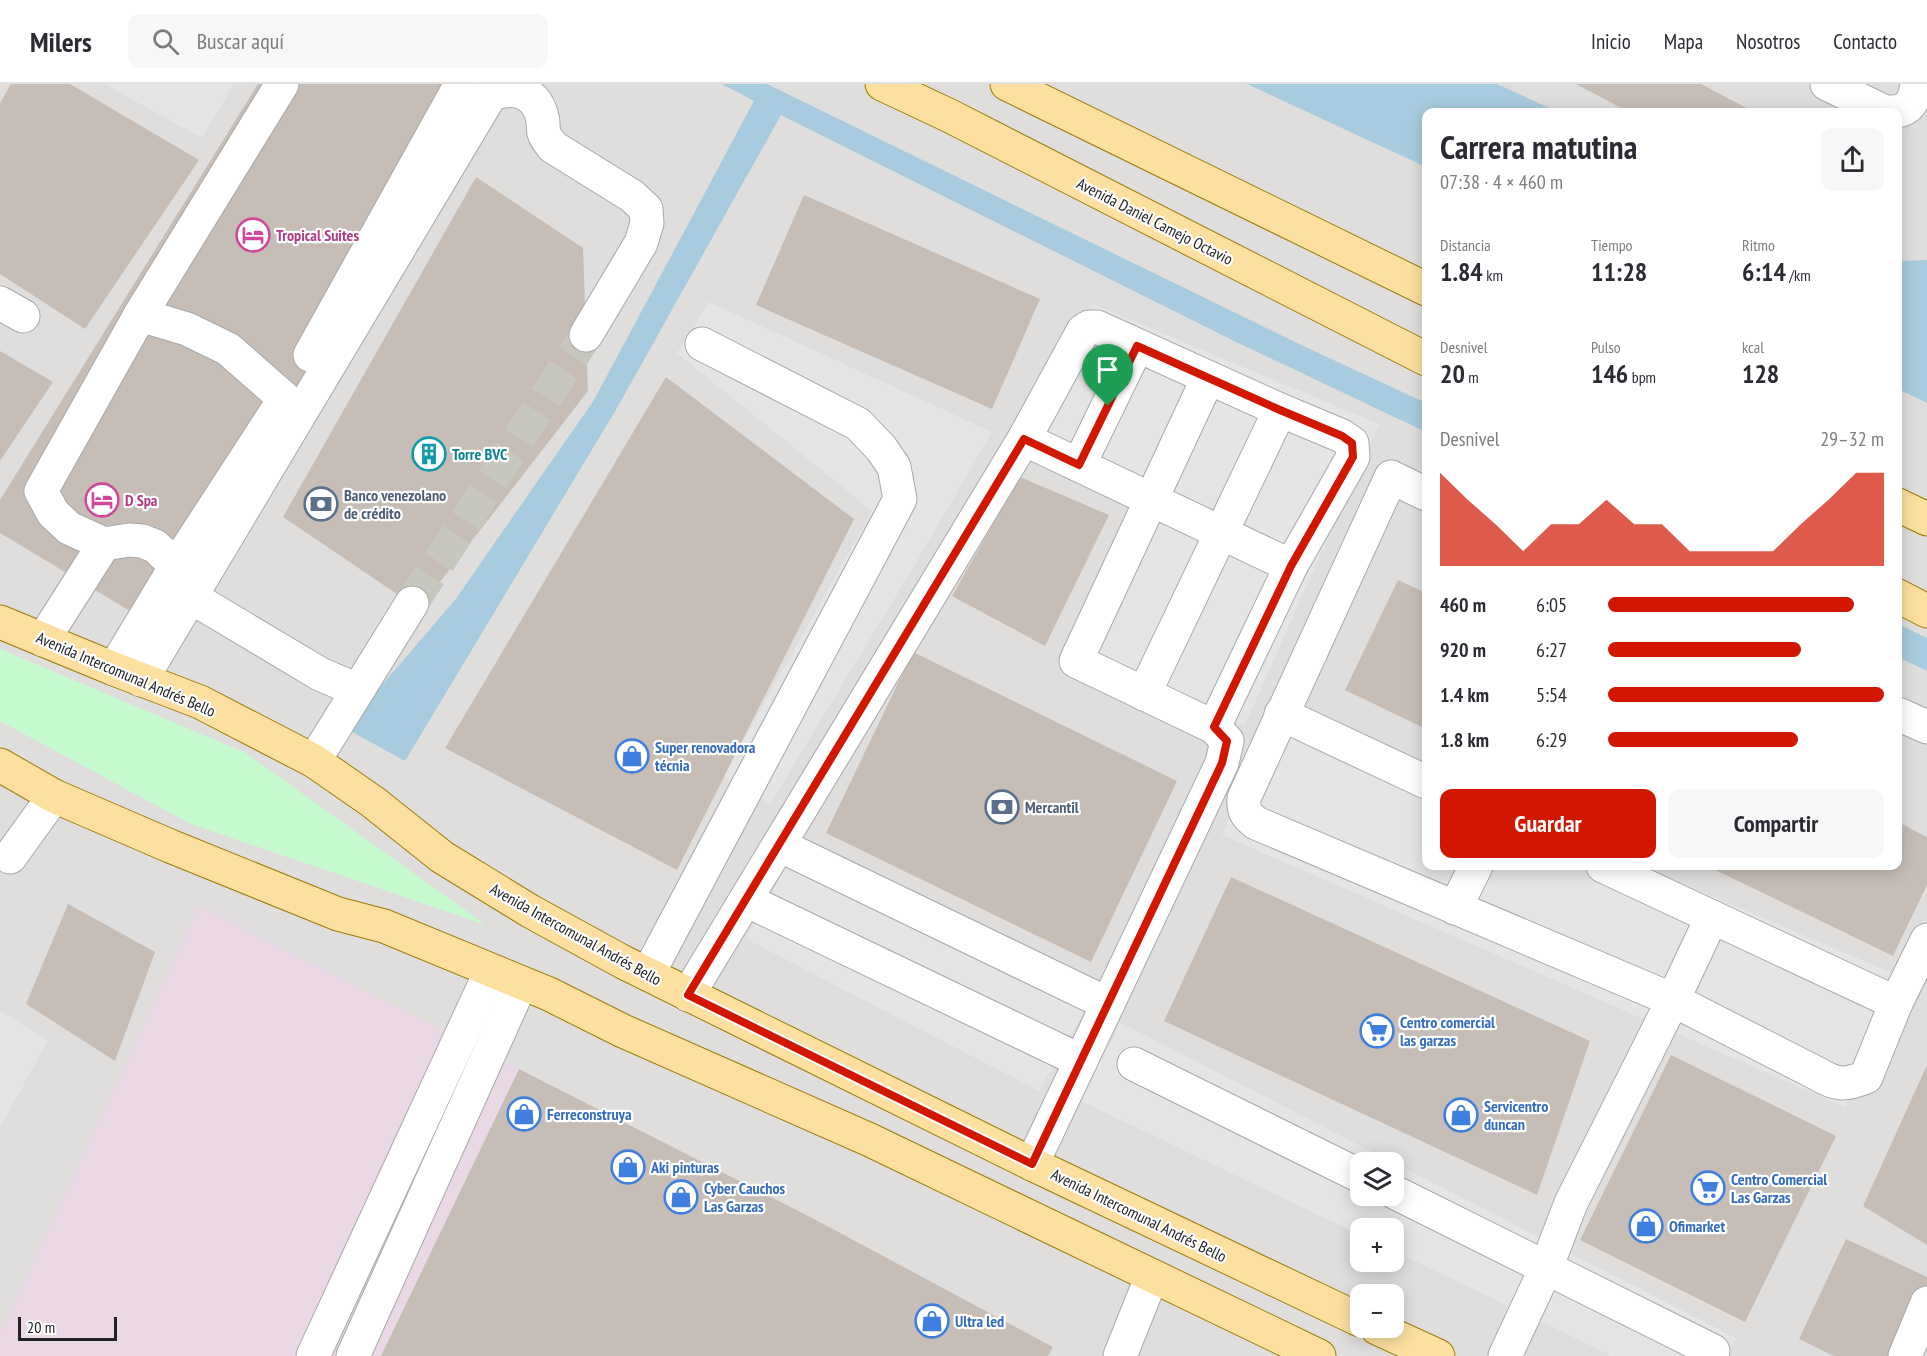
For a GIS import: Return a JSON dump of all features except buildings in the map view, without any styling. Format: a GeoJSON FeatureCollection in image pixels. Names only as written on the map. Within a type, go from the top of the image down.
{"type":"FeatureCollection","features":[{"type":"Feature","properties":{"kind":"main road","name":"Avenida Daniel Camejo Octavio"},"geometry":{"type":"LineString","coordinates":[[882,84],[950,116],[1422,357]]}},
{"type":"Feature","properties":{"kind":"main road"},"geometry":{"type":"LineString","coordinates":[[1007,84],[1422,287]]}},
{"type":"Feature","properties":{"kind":"main road"},"geometry":{"type":"LineString","coordinates":[[1902,507],[1927,519]]}},
{"type":"Feature","properties":{"kind":"main road"},"geometry":{"type":"LineString","coordinates":[[1902,598],[1927,611]]}},
{"type":"Feature","properties":{"kind":"main road","name":"Avenida Intercomunal Andrés Bello"},"geometry":{"type":"LineString","coordinates":[[0,621],[200,702],[314,761],[374,802],[442,857],[530,911],[648,974],[1032,1164],[1350,1315]]}},
{"type":"Feature","properties":{"kind":"main road"},"geometry":{"type":"LineString","coordinates":[[0,765],[54,796],[170,846],[338,914],[384,926],[549,994],[623,1031],[870,1140],[1319,1356]]}},
{"type":"Feature","properties":{"kind":"main road"},"geometry":{"type":"LineString","coordinates":[[1399,1338],[1438,1356]]}},
{"type":"Feature","properties":{"kind":"street"},"geometry":{"type":"LineString","coordinates":[[176,566],[155,546],[142,541],[129,540],[104,544],[69,528],[53,513],[40,491],[140,315],[282,84]]}},
{"type":"Feature","properties":{"kind":"street"},"geometry":{"type":"LineString","coordinates":[[127,674],[176,566],[285,399],[461,84]]}},
{"type":"Feature","properties":{"kind":"street"},"geometry":{"type":"LineString","coordinates":[[1827,84],[1877,108]]}},
{"type":"Feature","properties":{"kind":"street"},"geometry":{"type":"LineString","coordinates":[[127,674],[191,597],[491,94],[507,88],[529,95],[541,112],[543,135],[553,147],[632,196],[646,208],[647,223],[641,243],[586,335]]}},
{"type":"Feature","properties":{"kind":"street"},"geometry":{"type":"LineString","coordinates":[[1902,111],[1912,103],[1916,90]]}},
{"type":"Feature","properties":{"kind":"street"},"geometry":{"type":"LineString","coordinates":[[140,315],[187,329],[228,349],[285,399]]}},
{"type":"Feature","properties":{"kind":"street"},"geometry":{"type":"LineString","coordinates":[[688,995],[1024,439],[1083,331],[1089,327],[1097,327],[1342,436],[1352,443],[1353,457],[1291,566],[1214,727]]}},
{"type":"Feature","properties":{"kind":"street"},"geometry":{"type":"LineString","coordinates":[[648,974],[900,499],[894,467],[881,448],[858,424],[702,344]]}},
{"type":"Feature","properties":{"kind":"street"},"geometry":{"type":"LineString","coordinates":[[1079,465],[1137,346]]}},
{"type":"Feature","properties":{"kind":"street"},"geometry":{"type":"LineString","coordinates":[[1032,1164],[1222,763],[1227,741],[1214,727],[1076,661],[1208,378]]}},
{"type":"Feature","properties":{"kind":"street"},"geometry":{"type":"LineString","coordinates":[[1144,694],[1280,410]]}},
{"type":"Feature","properties":{"kind":"street"},"geometry":{"type":"LineString","coordinates":[[1024,439],[1291,566]]}},
{"type":"Feature","properties":{"kind":"street"},"geometry":{"type":"LineString","coordinates":[[1422,492],[1391,477],[1244,798],[1243,810],[1248,817],[1256,823],[1673,1000],[1833,1083],[1850,1084],[1866,1077],[1896,1003],[1927,940]]}},
{"type":"Feature","properties":{"kind":"street"},"geometry":{"type":"LineString","coordinates":[[43,640],[104,544]]}},
{"type":"Feature","properties":{"kind":"street"},"geometry":{"type":"LineString","coordinates":[[191,597],[320,674],[357,690]]}},
{"type":"Feature","properties":{"kind":"street"},"geometry":{"type":"LineString","coordinates":[[314,761],[412,603]]}},
{"type":"Feature","properties":{"kind":"street"},"geometry":{"type":"LineString","coordinates":[[1281,714],[1422,780]]}},
{"type":"Feature","properties":{"kind":"street"},"geometry":{"type":"LineString","coordinates":[[1902,716],[1927,727]]}},
{"type":"Feature","properties":{"kind":"street"},"geometry":{"type":"LineString","coordinates":[[10,857],[54,796]]}},
{"type":"Feature","properties":{"kind":"street"},"geometry":{"type":"LineString","coordinates":[[779,845],[1108,1004]]}},
{"type":"Feature","properties":{"kind":"street"},"geometry":{"type":"LineString","coordinates":[[1455,908],[1474,870]]}},
{"type":"Feature","properties":{"kind":"street"},"geometry":{"type":"LineString","coordinates":[[1612,870],[1896,1003]]}},
{"type":"Feature","properties":{"kind":"street"},"geometry":{"type":"LineString","coordinates":[[746,900],[1081,1061]]}},
{"type":"Feature","properties":{"kind":"street"},"geometry":{"type":"LineString","coordinates":[[1505,1356],[1546,1268],[1571,1203],[1712,917]]}},
{"type":"Feature","properties":{"kind":"street"},"geometry":{"type":"LineString","coordinates":[[312,1356],[491,971]]}},
{"type":"Feature","properties":{"kind":"street"},"geometry":{"type":"LineString","coordinates":[[353,1356],[521,983]]}},
{"type":"Feature","properties":{"kind":"street"},"geometry":{"type":"LineString","coordinates":[[1134,1064],[1350,1171]]}},
{"type":"Feature","properties":{"kind":"street"},"geometry":{"type":"LineString","coordinates":[[1404,1197],[1713,1351]]}},
{"type":"Feature","properties":{"kind":"street"},"geometry":{"type":"LineString","coordinates":[[1119,1356],[1152,1276]]}},
{"type":"Feature","properties":{"kind":"street"},"geometry":{"type":"LineString","coordinates":[[1905,1356],[1927,1303]]}},
{"type":"Feature","properties":{"kind":"shaded area"},"geometry":{"type":"Polygon","coordinates":[[[0,84],[1927,84],[1927,1356],[0,1356],[0,84]]]}},
{"type":"Feature","properties":{"kind":"shaded area"},"geometry":{"type":"Polygon","coordinates":[[[104,84],[234,84],[202,138],[104,84]]]}},
{"type":"Feature","properties":{"kind":"shaded area"},"geometry":{"type":"Polygon","coordinates":[[[709,302],[992,432],[910,573],[770,804],[724,775],[872,511],[677,353],[709,302]]]}},
{"type":"Feature","properties":{"kind":"shaded area"},"geometry":{"type":"Polygon","coordinates":[[[1093,304],[1379,424],[1245,725],[1064,661],[1137,512],[1023,423],[1051,382],[1093,304]]]}},
{"type":"Feature","properties":{"kind":"shaded area"},"geometry":{"type":"Polygon","coordinates":[[[1281,711],[1422,771],[1422,870],[1650,870],[1893,973],[1845,1107],[1222,835],[1281,711]]]}},
{"type":"Feature","properties":{"kind":"shaded area"},"geometry":{"type":"Polygon","coordinates":[[[788,862],[1088,1005],[1039,1091],[746,939],[788,862]]]}},
{"type":"Feature","properties":{"kind":"shaded area"},"geometry":{"type":"Polygon","coordinates":[[[199,906],[519,1069],[381,1356],[0,1356],[0,1334],[199,906]]]}},
{"type":"Feature","properties":{"kind":"shaded area"},"geometry":{"type":"Polygon","coordinates":[[[0,1011],[48,1040],[0,1128],[0,1011]]]}},
{"type":"Feature","properties":{"kind":"shaded area"},"geometry":{"type":"Polygon","coordinates":[[[1121,1023],[1373,1152],[1350,1152],[1350,1206],[1404,1206],[1404,1168],[1736,1338],[1727,1356],[1612,1356],[1404,1256],[1404,1218],[1350,1218],[1350,1230],[1079,1100],[1121,1023]]]}},
{"type":"Feature","properties":{"kind":"green space"},"geometry":{"type":"Polygon","coordinates":[[[0,649],[246,753],[486,925],[191,824],[0,721],[0,649]]]}},
{"type":"Feature","properties":{"kind":"water"},"geometry":{"type":"Polygon","coordinates":[[[722,84],[767,84],[1299,344],[1422,401],[1422,430],[1234,341],[781,115],[617,408],[405,761],[345,728],[455,600],[594,400],[754,101],[722,84]]]}},
{"type":"Feature","properties":{"kind":"water"},"geometry":{"type":"Polygon","coordinates":[[[1247,84],[1497,84],[1549,108],[1422,108],[1422,165],[1247,84]]]}},
{"type":"Feature","properties":{"kind":"water"},"geometry":{"type":"Polygon","coordinates":[[[1927,260],[1927,403],[1902,391],[1902,261],[1927,260]]]}},
{"type":"Feature","properties":{"kind":"water"},"geometry":{"type":"Polygon","coordinates":[[[1902,626],[1927,638],[1927,671],[1902,659],[1902,626]]]}},
{"type":"Feature","properties":{"kind":"tunnel"},"geometry":{"type":"LineString","coordinates":[[412,603],[586,335]]}},
{"type":"Feature","properties":{"kind":"place","name":"Tropical Suites"},"geometry":{"type":"Point","coordinates":[253,235]}},
{"type":"Feature","properties":{"kind":"place","name":"Torre BVC"},"geometry":{"type":"Point","coordinates":[429,454]}},
{"type":"Feature","properties":{"kind":"place","name":"D Spa"},"geometry":{"type":"Point","coordinates":[102,500]}},
{"type":"Feature","properties":{"kind":"place","name":"Banco venezolano de crédito"},"geometry":{"type":"Point","coordinates":[321,504]}},
{"type":"Feature","properties":{"kind":"place","name":"Super renovadora técnia"},"geometry":{"type":"Point","coordinates":[632,756]}},
{"type":"Feature","properties":{"kind":"place","name":"Mercantil"},"geometry":{"type":"Point","coordinates":[1002,807]}},
{"type":"Feature","properties":{"kind":"place","name":"Centro comercial las garzas"},"geometry":{"type":"Point","coordinates":[1377,1031]}},
{"type":"Feature","properties":{"kind":"place","name":"Ferreconstruya"},"geometry":{"type":"Point","coordinates":[524,1114]}},
{"type":"Feature","properties":{"kind":"place","name":"Servicentro duncan"},"geometry":{"type":"Point","coordinates":[1461,1115]}},
{"type":"Feature","properties":{"kind":"place","name":"Aki pinturas"},"geometry":{"type":"Point","coordinates":[628,1167]}},
{"type":"Feature","properties":{"kind":"place","name":"Centro Comercial Las Garzas"},"geometry":{"type":"Point","coordinates":[1708,1188]}},
{"type":"Feature","properties":{"kind":"place","name":"Cyber Cauchos Las Garzas"},"geometry":{"type":"Point","coordinates":[681,1197]}},
{"type":"Feature","properties":{"kind":"place","name":"Ofimarket"},"geometry":{"type":"Point","coordinates":[1646,1226]}},
{"type":"Feature","properties":{"kind":"place","name":"Ultra led"},"geometry":{"type":"Point","coordinates":[932,1321]}},
{"type":"Feature","properties":{"kind":"route"},"geometry":{"type":"LineString","coordinates":[[1137,346],[1342,436],[1352,443],[1353,457],[1291,566],[1214,727],[1227,741],[1222,763],[1032,1164],[688,995],[1024,439],[1079,465],[1108,406],[1137,346]]}}]}
